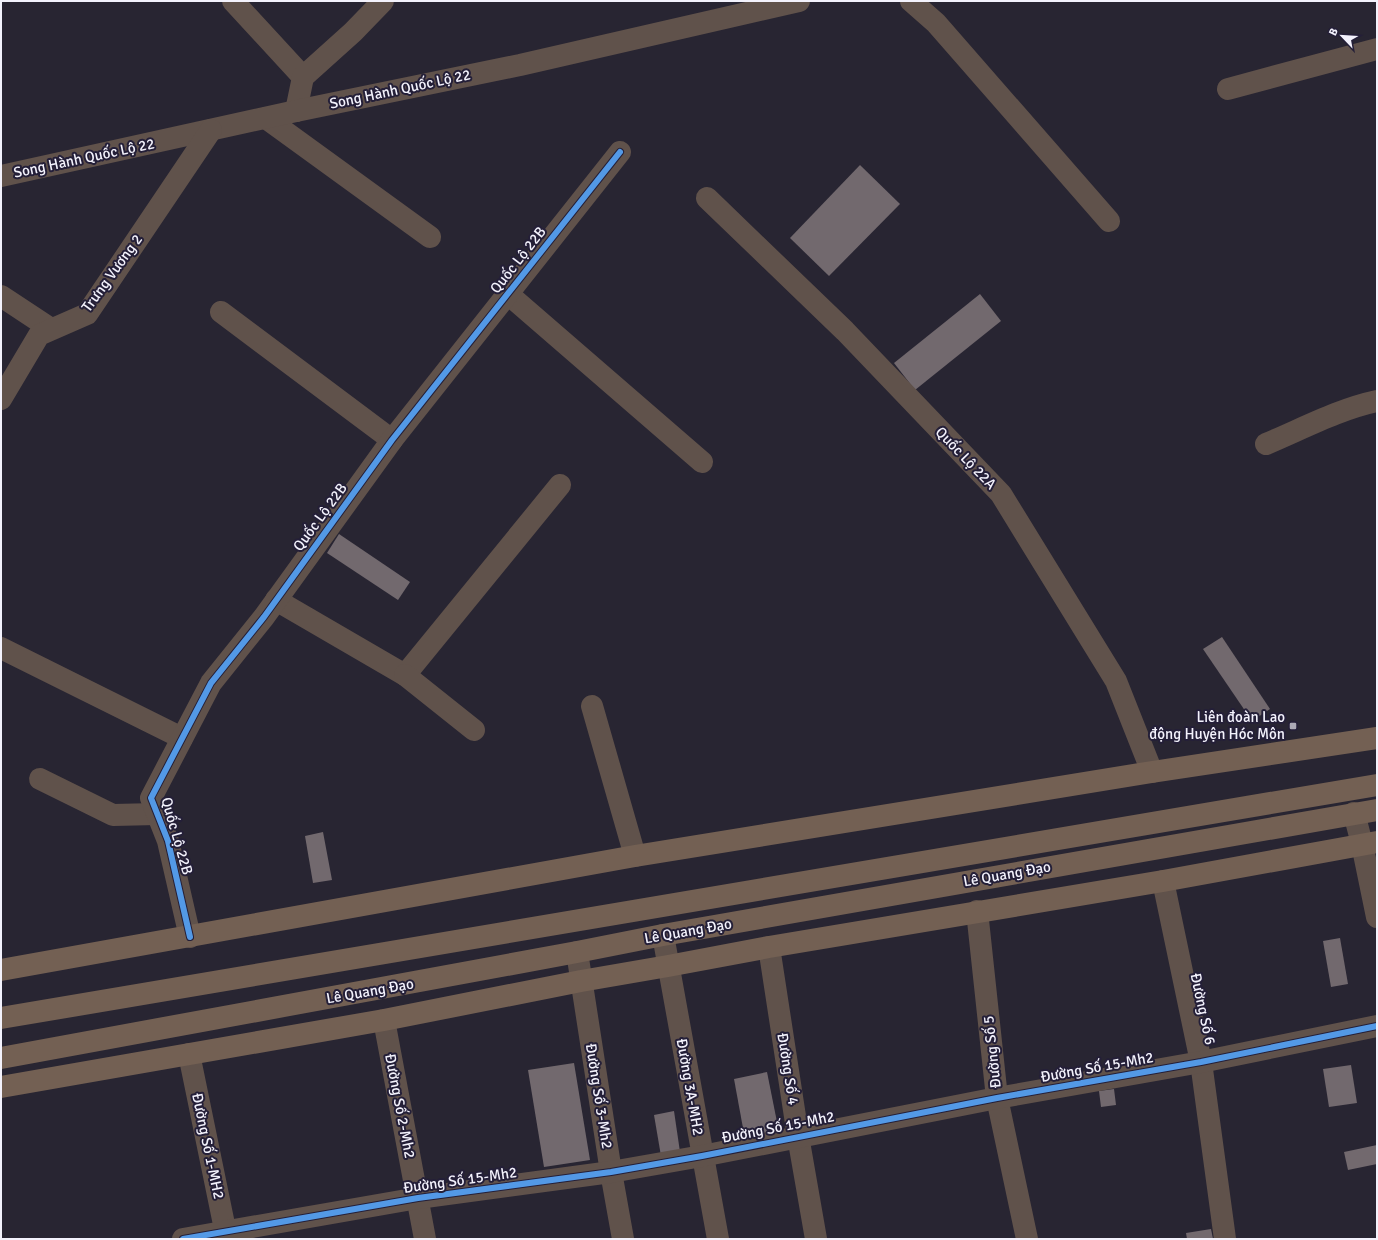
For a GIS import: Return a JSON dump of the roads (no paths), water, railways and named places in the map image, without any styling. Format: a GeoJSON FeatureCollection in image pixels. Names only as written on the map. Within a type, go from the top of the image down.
{"type":"FeatureCollection","features":[{"type":"Feature","properties":{"kind":"highway"},"geometry":{"type":"LineString","coordinates":[[1,970],[635,856],[1152,772],[1377,738]]}},
{"type":"Feature","properties":{"kind":"highway","name":"Lê Quang Đạo"},"geometry":{"type":"LineString","coordinates":[[1,1018],[1377,785]]}},
{"type":"Feature","properties":{"kind":"highway","name":"Lê Quang Đạo"},"geometry":{"type":"LineString","coordinates":[[1,1058],[663,935],[1377,810]]}},
{"type":"Feature","properties":{"kind":"highway","name":"Lê Quang Đạo"},"geometry":{"type":"LineString","coordinates":[[1,1087],[384,1020],[581,981],[769,947],[1163,881],[1370,843]]}},
{"type":"Feature","properties":{"kind":"street"},"geometry":{"type":"LineString","coordinates":[[233,1],[303,77]]}},
{"type":"Feature","properties":{"kind":"street"},"geometry":{"type":"LineString","coordinates":[[296,111],[303,77],[353,32],[383,1]]}},
{"type":"Feature","properties":{"kind":"street","name":"Song Hành Quốc Lộ 22"},"geometry":{"type":"LineString","coordinates":[[1,176],[296,111],[527,63],[799,1]]}},
{"type":"Feature","properties":{"kind":"street"},"geometry":{"type":"LineString","coordinates":[[911,1],[936,23],[1109,221]]}},
{"type":"Feature","properties":{"kind":"street"},"geometry":{"type":"LineString","coordinates":[[1228,89],[1377,49]]}},
{"type":"Feature","properties":{"kind":"street"},"geometry":{"type":"LineString","coordinates":[[266,118],[430,237]]}},
{"type":"Feature","properties":{"kind":"street","name":"Trưng Vương 2"},"geometry":{"type":"LineString","coordinates":[[1,399],[39,335],[87,314],[211,130]]}},
{"type":"Feature","properties":{"kind":"street","name":"Quốc Lộ 22B"},"geometry":{"type":"LineString","coordinates":[[190,937],[168,841],[151,798],[211,683],[264,617],[392,440],[620,152]]}},
{"type":"Feature","properties":{"kind":"street","name":"Quốc Lộ 22A"},"geometry":{"type":"LineString","coordinates":[[707,198],[845,331],[1001,494],[1116,681],[1152,772]]}},
{"type":"Feature","properties":{"kind":"street"},"geometry":{"type":"LineString","coordinates":[[508,294],[702,462]]}},
{"type":"Feature","properties":{"kind":"street"},"geometry":{"type":"LineString","coordinates":[[1,296],[51,329]]}},
{"type":"Feature","properties":{"kind":"street"},"geometry":{"type":"LineString","coordinates":[[221,312],[392,440]]}},
{"type":"Feature","properties":{"kind":"street"},"geometry":{"type":"LineString","coordinates":[[1266,444],[1328,417],[1377,401]]}},
{"type":"Feature","properties":{"kind":"street"},"geometry":{"type":"LineString","coordinates":[[405,674],[560,485]]}},
{"type":"Feature","properties":{"kind":"street"},"geometry":{"type":"LineString","coordinates":[[276,600],[405,674],[474,730]]}},
{"type":"Feature","properties":{"kind":"street"},"geometry":{"type":"LineString","coordinates":[[1,648],[182,738]]}},
{"type":"Feature","properties":{"kind":"street"},"geometry":{"type":"LineString","coordinates":[[592,706],[635,856]]}},
{"type":"Feature","properties":{"kind":"street"},"geometry":{"type":"LineString","coordinates":[[40,779],[113,815],[157,814]]}},
{"type":"Feature","properties":{"kind":"street"},"geometry":{"type":"LineString","coordinates":[[1354,813],[1370,843],[1377,917]]}},
{"type":"Feature","properties":{"kind":"street","name":"Đường Số 6"},"geometry":{"type":"LineString","coordinates":[[1163,881],[1201,1062],[1225,1239]]}},
{"type":"Feature","properties":{"kind":"street","name":"Đường Số 5"},"geometry":{"type":"LineString","coordinates":[[977,911],[996,1098],[1027,1239]]}},
{"type":"Feature","properties":{"kind":"street","name":"Đường 3A-MH2"},"geometry":{"type":"LineString","coordinates":[[663,935],[718,1239]]}},
{"type":"Feature","properties":{"kind":"street","name":"Đường Số 4"},"geometry":{"type":"LineString","coordinates":[[769,947],[798,1136],[816,1239]]}},
{"type":"Feature","properties":{"kind":"street","name":"Đường Số 3-Mh2"},"geometry":{"type":"LineString","coordinates":[[577,952],[611,1172],[623,1239]]}},
{"type":"Feature","properties":{"kind":"street","name":"Đường Số 2-Mh2"},"geometry":{"type":"LineString","coordinates":[[384,1020],[426,1239]]}},
{"type":"Feature","properties":{"kind":"street","name":"Đường Số 15-Mh2"},"geometry":{"type":"LineString","coordinates":[[182,1239],[226,1235],[418,1198],[611,1172],[702,1156],[996,1098],[1201,1062],[1377,1026]]}},
{"type":"Feature","properties":{"kind":"street","name":"Đường Số 1-MH2"},"geometry":{"type":"LineString","coordinates":[[189,1054],[226,1235]]}},
{"type":"Feature","properties":{"kind":"place","name":"Liên đoàn Lao động Huyện Hóc Môn"},"geometry":{"type":"Point","coordinates":[1293,726]}}]}
